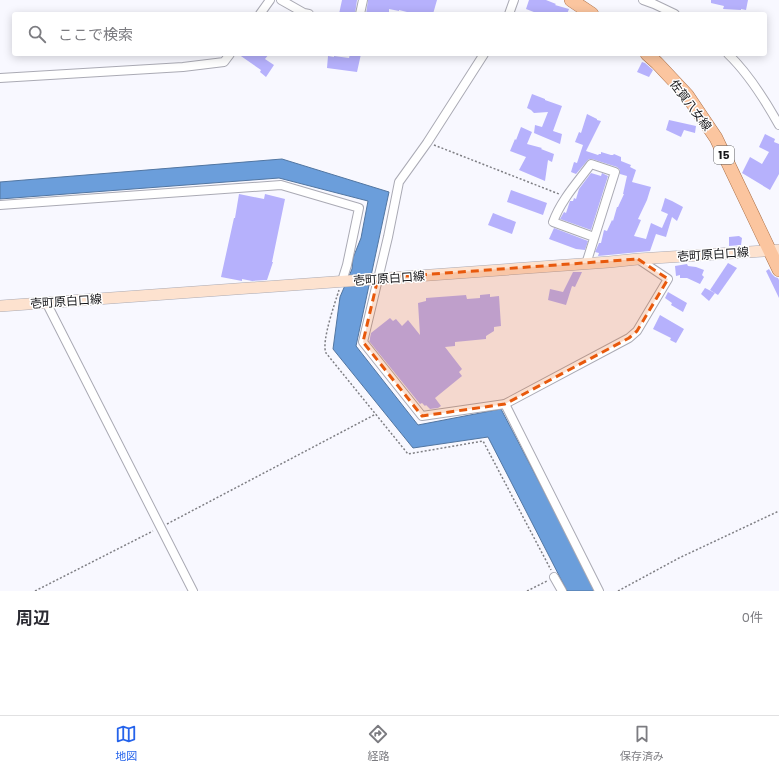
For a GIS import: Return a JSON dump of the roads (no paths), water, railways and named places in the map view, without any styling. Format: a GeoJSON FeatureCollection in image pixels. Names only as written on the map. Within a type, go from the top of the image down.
{"type":"FeatureCollection","features":[{"type":"Feature","properties":{"kind":"main road"},"geometry":{"type":"LineString","coordinates":[[571,0],[589,12]]}},
{"type":"Feature","properties":{"kind":"main road","name":"佐賀八女線"},"geometry":{"type":"LineString","coordinates":[[649,56],[687,95],[716,138],[774,250],[779,270]]}},
{"type":"Feature","properties":{"kind":"main road","name":"壱町原白口線"},"geometry":{"type":"LineString","coordinates":[[0,306],[774,250]]}},
{"type":"Feature","properties":{"kind":"street"},"geometry":{"type":"LineString","coordinates":[[261,12],[270,0]]}},
{"type":"Feature","properties":{"kind":"street"},"geometry":{"type":"LineString","coordinates":[[281,0],[302,12]]}},
{"type":"Feature","properties":{"kind":"street"},"geometry":{"type":"LineString","coordinates":[[360,12],[363,0]]}},
{"type":"Feature","properties":{"kind":"street"},"geometry":{"type":"LineString","coordinates":[[510,12],[514,0]]}},
{"type":"Feature","properties":{"kind":"street"},"geometry":{"type":"LineString","coordinates":[[643,0],[658,2],[672,12]]}},
{"type":"Feature","properties":{"kind":"street"},"geometry":{"type":"LineString","coordinates":[[0,78],[182,67],[224,62],[228,56]]}},
{"type":"Feature","properties":{"kind":"street"},"geometry":{"type":"LineString","coordinates":[[483,56],[427,143],[399,182],[388,238],[375,279],[362,342],[422,416],[505,404],[629,338],[637,331],[668,279],[638,259]]}},
{"type":"Feature","properties":{"kind":"street"},"geometry":{"type":"LineString","coordinates":[[730,56],[757,89],[779,125]]}},
{"type":"Feature","properties":{"kind":"street"},"geometry":{"type":"LineString","coordinates":[[586,264],[615,172],[591,164],[557,211],[553,222],[594,237]]}},
{"type":"Feature","properties":{"kind":"street"},"geometry":{"type":"LineString","coordinates":[[0,205],[281,185],[358,208],[345,281]]}},
{"type":"Feature","properties":{"kind":"street"},"geometry":{"type":"LineString","coordinates":[[46,302],[193,591]]}},
{"type":"Feature","properties":{"kind":"street"},"geometry":{"type":"LineString","coordinates":[[505,404],[599,591]]}},
{"type":"Feature","properties":{"kind":"street"},"geometry":{"type":"LineString","coordinates":[[554,576],[562,591]]}},
{"type":"Feature","properties":{"kind":"water"},"geometry":{"type":"Polygon","coordinates":[[[282,159],[389,192],[356,346],[418,425],[501,409],[596,591],[567,591],[488,437],[413,448],[333,349],[340,297],[352,269],[353,258],[361,238],[368,201],[279,178],[0,199],[0,182],[282,159]]]}}]}
